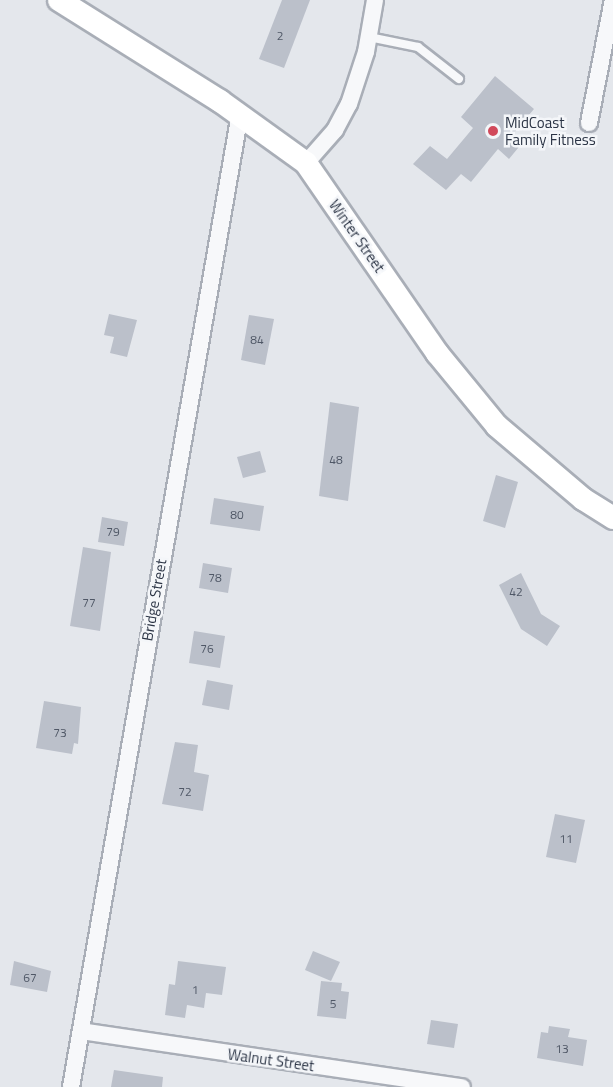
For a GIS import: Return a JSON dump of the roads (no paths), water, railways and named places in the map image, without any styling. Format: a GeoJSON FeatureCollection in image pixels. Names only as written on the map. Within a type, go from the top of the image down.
{"type":"FeatureCollection","features":[{"type":"Feature","properties":{"kind":"street","name":"Winter Street"},"geometry":{"type":"LineString","coordinates":[[59,0],[240,114],[306,163],[437,353],[491,418],[548,472],[613,518]]}},
{"type":"Feature","properties":{"kind":"street"},"geometry":{"type":"LineString","coordinates":[[306,163],[335,130],[350,104],[369,38],[375,0]]}},
{"type":"Feature","properties":{"kind":"street"},"geometry":{"type":"LineString","coordinates":[[589,123],[613,0]]}},
{"type":"Feature","properties":{"kind":"street","name":"Bridge Street"},"geometry":{"type":"LineString","coordinates":[[71,1087],[240,114]]}},
{"type":"Feature","properties":{"kind":"street","name":"Walnut Street"},"geometry":{"type":"LineString","coordinates":[[81,1031],[462,1087]]}},
{"type":"Feature","properties":{"kind":"lane"},"geometry":{"type":"LineString","coordinates":[[369,38],[418,47],[459,79]]}},
{"type":"Feature","properties":{"kind":"place","name":"MidCoast Family Fitness"},"geometry":{"type":"Point","coordinates":[493,131]}}]}
